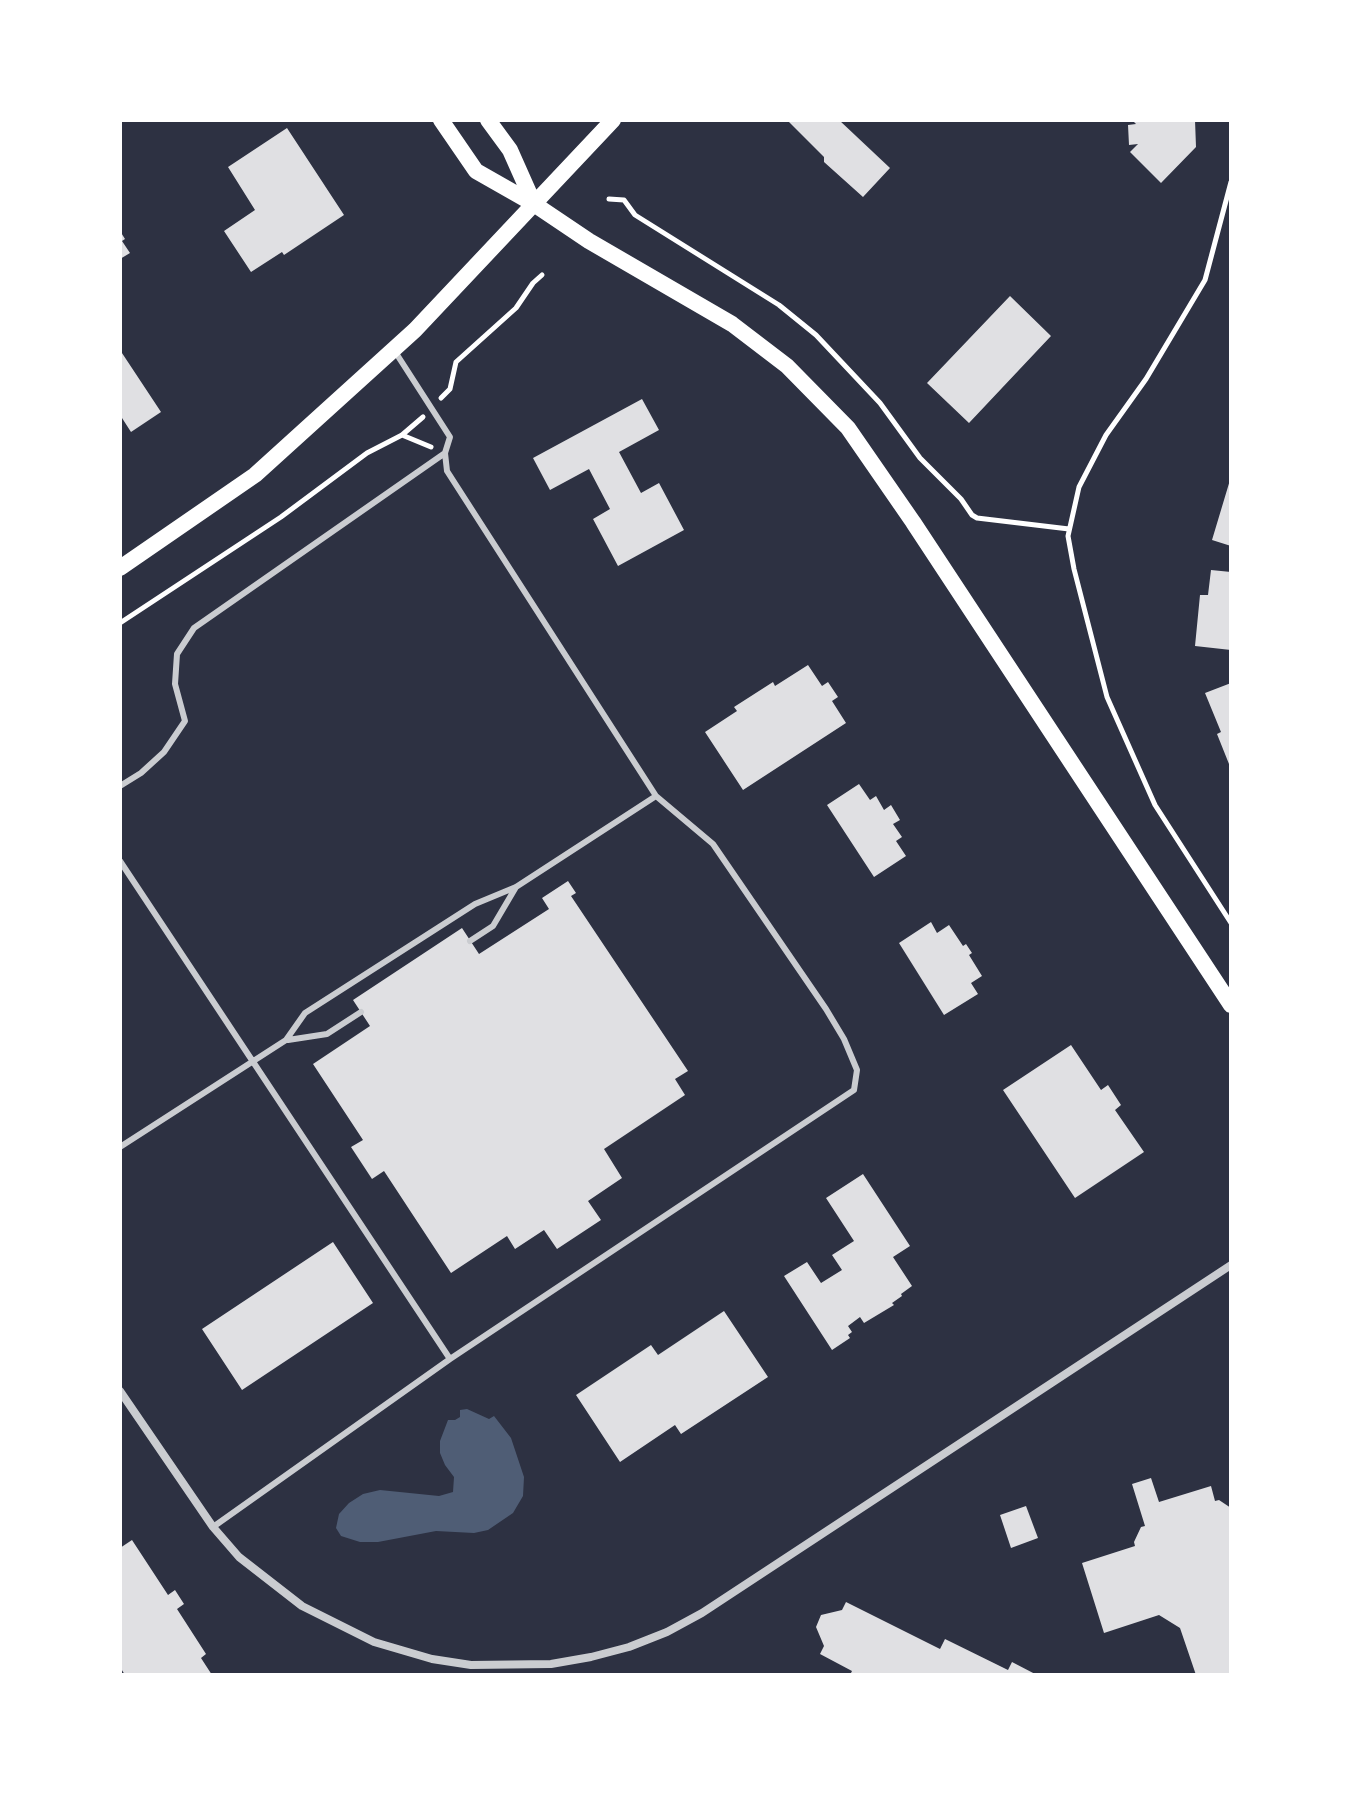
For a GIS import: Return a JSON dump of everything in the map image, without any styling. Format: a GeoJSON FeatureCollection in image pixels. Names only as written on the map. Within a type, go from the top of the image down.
{"type":"FeatureCollection","features":[{"type":"Feature","properties":{"kind":"main road"},"geometry":{"type":"LineString","coordinates":[[441,120],[476,171],[732,324],[787,366],[848,428],[1231,1005]]}},
{"type":"Feature","properties":{"kind":"main road"},"geometry":{"type":"LineString","coordinates":[[488,120],[510,150],[534,204]]}},
{"type":"Feature","properties":{"kind":"main road"},"geometry":{"type":"LineString","coordinates":[[120,568],[255,475],[393,350],[613,120]]}},
{"type":"Feature","properties":{"kind":"street"},"geometry":{"type":"LineString","coordinates":[[120,1391],[213,1527],[239,1557],[302,1606],[337,1626],[374,1642],[432,1659],[471,1665],[511,1666],[591,1657],[667,1632],[702,1613],[1231,1265]]}},
{"type":"Feature","properties":{"kind":"lane"},"geometry":{"type":"LineString","coordinates":[[213,1527],[450,1359],[854,1090],[857,1070],[844,1039],[826,1009],[713,844],[656,796],[447,471],[445,453],[450,437],[393,350]]}},
{"type":"Feature","properties":{"kind":"lane"},"geometry":{"type":"LineString","coordinates":[[120,786],[141,773],[164,752],[185,721],[175,684],[177,654],[194,628],[445,453]]}},
{"type":"Feature","properties":{"kind":"lane"},"geometry":{"type":"LineString","coordinates":[[120,1147],[286,1040],[305,1013],[475,904],[516,887],[656,796]]}},
{"type":"Feature","properties":{"kind":"lane"},"geometry":{"type":"LineString","coordinates":[[120,861],[450,1359]]}},
{"type":"Feature","properties":{"kind":"lane"},"geometry":{"type":"LineString","coordinates":[[470,941],[493,926],[516,887]]}},
{"type":"Feature","properties":{"kind":"lane"},"geometry":{"type":"LineString","coordinates":[[286,1040],[327,1034],[361,1012]]}},
{"type":"Feature","properties":{"kind":"path"},"geometry":{"type":"LineString","coordinates":[[1231,182],[1205,280],[1146,379],[1106,435],[1079,487],[1069,529],[1074,569],[1107,697],[1155,805],[1231,923]]}},
{"type":"Feature","properties":{"kind":"path"},"geometry":{"type":"LineString","coordinates":[[609,199],[624,200],[635,215],[767,297],[816,335],[880,403],[920,458],[961,499],[972,515],[1069,529]]}},
{"type":"Feature","properties":{"kind":"path"},"geometry":{"type":"LineString","coordinates":[[120,623],[281,517],[367,453],[402,435],[450,389],[456,362],[516,308],[542,275]]}},
{"type":"Feature","properties":{"kind":"path"},"geometry":{"type":"LineString","coordinates":[[402,435],[445,453]]}},
{"type":"Feature","properties":{"kind":"water"},"geometry":{"type":"Polygon","coordinates":[[[467,1409],[489,1419],[494,1416],[511,1438],[524,1477],[523,1496],[513,1513],[488,1530],[474,1533],[436,1531],[378,1542],[360,1542],[341,1536],[336,1528],[339,1514],[363,1494],[380,1490],[439,1496],[453,1492],[454,1477],[440,1453],[440,1441],[448,1420],[455,1420],[460,1417],[460,1410],[467,1409]]]}},
{"type":"Feature","properties":{"kind":"building"},"geometry":{"type":"Polygon","coordinates":[[[787,120],[839,120],[890,168],[863,197],[824,162],[824,157],[787,120]]]}},
{"type":"Feature","properties":{"kind":"building"},"geometry":{"type":"Polygon","coordinates":[[[1132,120],[1195,120],[1196,147],[1161,183],[1130,152],[1138,144],[1129,145],[1128,125],[1136,124],[1132,120]]]}},
{"type":"Feature","properties":{"kind":"building"},"geometry":{"type":"Polygon","coordinates":[[[287,128],[344,215],[284,255],[282,252],[251,272],[224,231],[255,210],[228,167],[287,128]]]}},
{"type":"Feature","properties":{"kind":"building"},"geometry":{"type":"Polygon","coordinates":[[[120,231],[130,253],[120,259],[120,231]]]}},
{"type":"Feature","properties":{"kind":"building"},"geometry":{"type":"Polygon","coordinates":[[[1010,296],[1051,336],[969,423],[927,383],[1010,296]]]}},
{"type":"Feature","properties":{"kind":"building"},"geometry":{"type":"Polygon","coordinates":[[[120,350],[161,412],[131,432],[122,418],[120,420],[120,350]]]}},
{"type":"Feature","properties":{"kind":"building"},"geometry":{"type":"Polygon","coordinates":[[[642,399],[659,430],[619,452],[641,493],[659,483],[684,530],[618,566],[593,519],[610,509],[589,469],[550,490],[533,458],[642,399]]]}},
{"type":"Feature","properties":{"kind":"building"},"geometry":{"type":"Polygon","coordinates":[[[1231,480],[1231,546],[1212,540],[1231,480]]]}},
{"type":"Feature","properties":{"kind":"building"},"geometry":{"type":"Polygon","coordinates":[[[1211,570],[1231,572],[1231,650],[1195,646],[1200,595],[1208,595],[1211,570]]]}},
{"type":"Feature","properties":{"kind":"building"},"geometry":{"type":"Polygon","coordinates":[[[808,665],[822,686],[828,682],[838,697],[832,701],[846,723],[743,790],[705,732],[737,711],[734,707],[773,682],[775,686],[808,665]]]}},
{"type":"Feature","properties":{"kind":"building"},"geometry":{"type":"Polygon","coordinates":[[[1231,683],[1231,769],[1217,734],[1221,732],[1205,693],[1231,683]]]}},
{"type":"Feature","properties":{"kind":"building"},"geometry":{"type":"Polygon","coordinates":[[[859,784],[870,800],[876,796],[884,810],[891,805],[900,820],[893,824],[902,837],[896,841],[906,856],[874,877],[827,805],[859,784]]]}},
{"type":"Feature","properties":{"kind":"building"},"geometry":{"type":"Polygon","coordinates":[[[568,881],[576,893],[571,896],[688,1071],[675,1079],[685,1095],[604,1149],[622,1178],[588,1201],[601,1220],[557,1249],[544,1230],[515,1249],[507,1236],[451,1273],[384,1171],[372,1179],[351,1147],[363,1140],[313,1064],[370,1026],[353,1000],[462,928],[479,954],[549,909],[542,898],[568,881]]]}},
{"type":"Feature","properties":{"kind":"building"},"geometry":{"type":"Polygon","coordinates":[[[931,922],[937,933],[949,925],[963,946],[966,944],[972,953],[969,955],[982,976],[971,983],[978,994],[944,1015],[899,943],[931,922]]]}},
{"type":"Feature","properties":{"kind":"building"},"geometry":{"type":"Polygon","coordinates":[[[1071,1045],[1101,1090],[1108,1085],[1121,1105],[1115,1110],[1144,1152],[1075,1198],[1003,1090],[1071,1045]]]}},
{"type":"Feature","properties":{"kind":"building"},"geometry":{"type":"Polygon","coordinates":[[[863,1174],[910,1246],[893,1257],[912,1286],[892,1303],[894,1305],[864,1323],[860,1317],[848,1326],[852,1332],[848,1335],[850,1338],[832,1350],[784,1276],[807,1262],[821,1283],[842,1270],[832,1255],[854,1241],[826,1198],[863,1174]]]}},
{"type":"Feature","properties":{"kind":"building"},"geometry":{"type":"Polygon","coordinates":[[[333,1242],[373,1303],[242,1390],[202,1329],[333,1242]]]}},
{"type":"Feature","properties":{"kind":"building"},"geometry":{"type":"Polygon","coordinates":[[[724,1311],[768,1377],[681,1434],[675,1425],[620,1462],[576,1395],[651,1345],[658,1355],[724,1311]]]}},
{"type":"Feature","properties":{"kind":"building"},"geometry":{"type":"Polygon","coordinates":[[[1151,1478],[1159,1502],[1211,1486],[1215,1501],[1219,1500],[1231,1508],[1231,1675],[1196,1675],[1180,1628],[1159,1615],[1104,1633],[1082,1563],[1135,1546],[1141,1527],[1145,1526],[1132,1484],[1151,1478]]]}},
{"type":"Feature","properties":{"kind":"building"},"geometry":{"type":"Polygon","coordinates":[[[1026,1506],[1038,1538],[1011,1548],[1000,1515],[1026,1506]]]}},
{"type":"Feature","properties":{"kind":"building"},"geometry":{"type":"Polygon","coordinates":[[[132,1540],[168,1595],[175,1590],[184,1604],[177,1609],[206,1654],[201,1658],[212,1675],[125,1675],[120,1667],[120,1548],[132,1540]]]}},
{"type":"Feature","properties":{"kind":"building"},"geometry":{"type":"Polygon","coordinates":[[[846,1602],[940,1649],[945,1639],[1008,1670],[1012,1662],[1037,1675],[850,1675],[852,1671],[820,1654],[824,1646],[816,1627],[821,1615],[842,1610],[846,1602]]]}}]}
